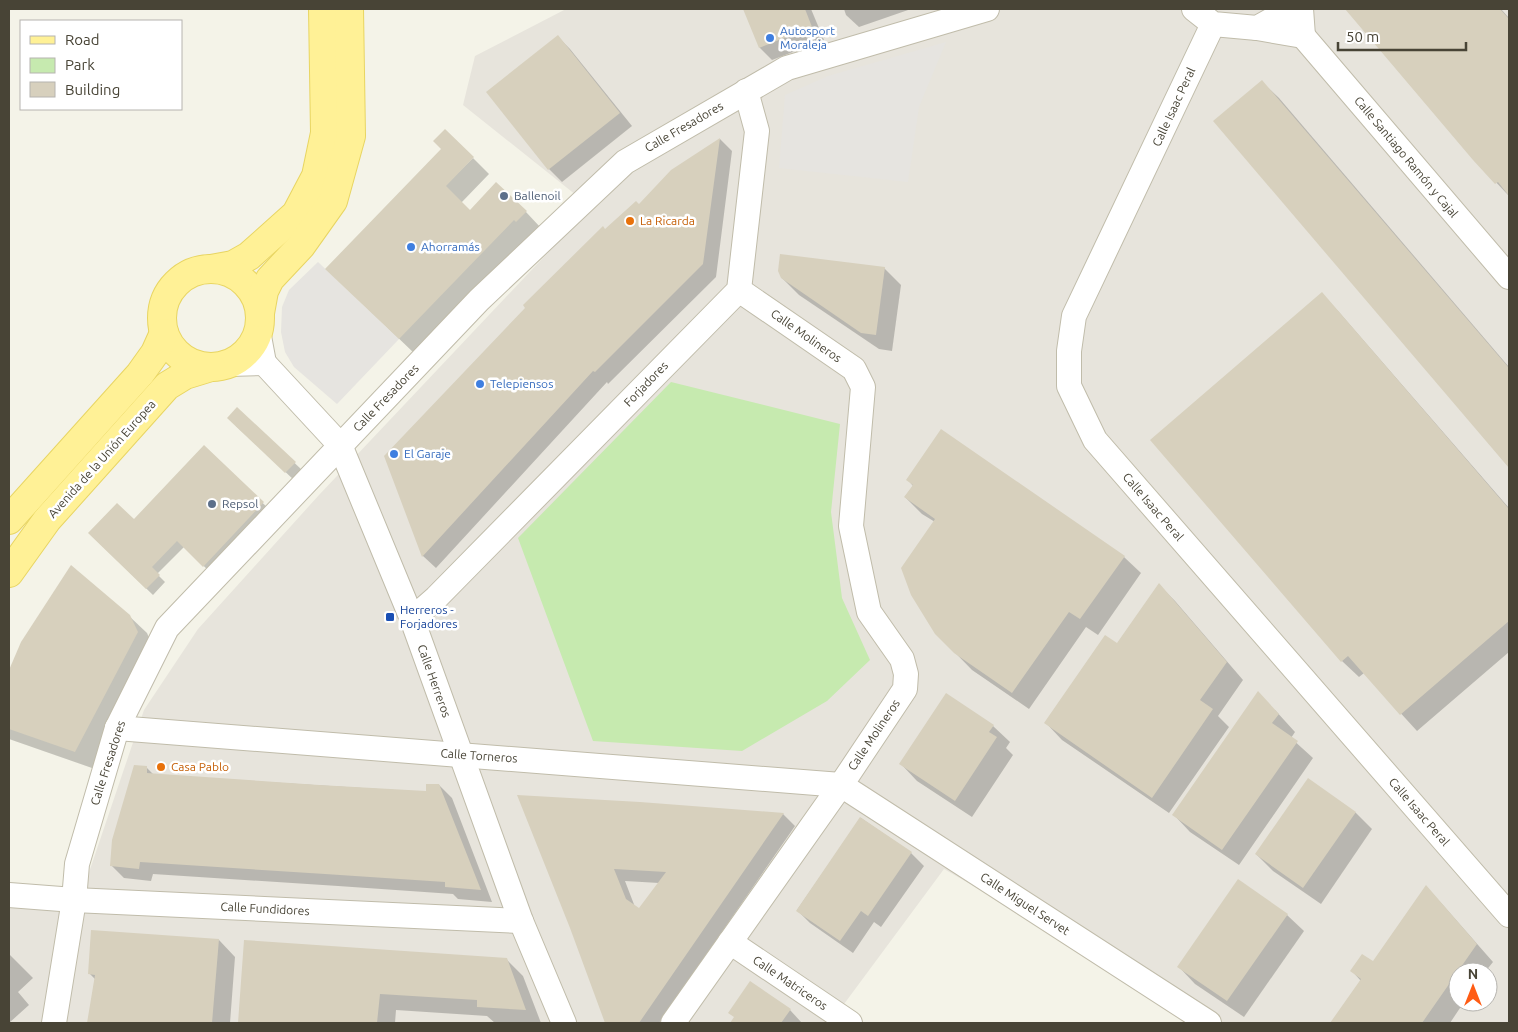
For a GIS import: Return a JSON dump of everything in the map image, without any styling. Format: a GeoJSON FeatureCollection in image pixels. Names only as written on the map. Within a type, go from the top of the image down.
{"type":"FeatureCollection","features":[{"type":"Feature","properties":{"kind":"main road"},"geometry":{"type":"LineString","coordinates":[[323,9],[326,133],[316,176],[296,214],[249,256],[233,265],[198,271],[186,276],[172,290],[163,308],[164,333],[170,344],[177,354],[199,366],[220,366],[242,356],[252,345],[259,322],[264,291],[270,278],[301,246],[333,201],[351,136],[349,9]]}},
{"type":"Feature","properties":{"kind":"main road"},"geometry":{"type":"LineString","coordinates":[[210,269],[228,272],[244,282],[254,296],[259,322]]}},
{"type":"Feature","properties":{"kind":"main road"},"geometry":{"type":"LineString","coordinates":[[9,520],[140,374],[155,353],[164,333]]}},
{"type":"Feature","properties":{"kind":"main road","name":"Avenida de la Unión Europea"},"geometry":{"type":"LineString","coordinates":[[9,573],[47,520],[167,386],[185,375],[220,366]]}},
{"type":"Feature","properties":{"kind":"street","name":"Calle Fresadores"},"geometry":{"type":"LineString","coordinates":[[54,1023],[74,900],[77,864],[117,728],[167,628],[479,300],[625,162],[787,68],[987,9]]}},
{"type":"Feature","properties":{"kind":"street"},"geometry":{"type":"LineString","coordinates":[[1194,9],[1213,24],[1257,28],[1303,36],[1301,9]]}},
{"type":"Feature","properties":{"kind":"street"},"geometry":{"type":"LineString","coordinates":[[1257,28],[1288,9]]}},
{"type":"Feature","properties":{"kind":"street","name":"Calle Isaac Peral"},"geometry":{"type":"LineString","coordinates":[[1213,24],[1074,316],[1069,352],[1069,386],[1095,440],[1509,915]]}},
{"type":"Feature","properties":{"kind":"street","name":"Calle Santiago Ramón y Cajal"},"geometry":{"type":"LineString","coordinates":[[1303,36],[1509,278]]}},
{"type":"Feature","properties":{"kind":"street"},"geometry":{"type":"LineString","coordinates":[[739,290],[757,131],[746,91]]}},
{"type":"Feature","properties":{"kind":"street","name":"Forjadores"},"geometry":{"type":"LineString","coordinates":[[412,619],[436,598],[739,290]]}},
{"type":"Feature","properties":{"kind":"street","name":"Calle Molineros"},"geometry":{"type":"LineString","coordinates":[[673,1023],[905,689],[906,674],[902,659],[869,612],[851,526],[863,387],[854,369],[739,290]]}},
{"type":"Feature","properties":{"kind":"street"},"geometry":{"type":"LineString","coordinates":[[220,366],[264,363],[259,322]]}},
{"type":"Feature","properties":{"kind":"street","name":"Calle Herreros"},"geometry":{"type":"LineString","coordinates":[[264,363],[340,445],[412,619],[521,921],[564,1023]]}},
{"type":"Feature","properties":{"kind":"street","name":"Calle Torneros"},"geometry":{"type":"LineString","coordinates":[[117,728],[840,785]]}},
{"type":"Feature","properties":{"kind":"street","name":"Calle Miguel Servet"},"geometry":{"type":"LineString","coordinates":[[840,785],[1209,1023]]}},
{"type":"Feature","properties":{"kind":"street","name":"Calle Fundidores"},"geometry":{"type":"LineString","coordinates":[[9,895],[74,900],[521,921]]}},
{"type":"Feature","properties":{"kind":"street","name":"Calle Matriceros"},"geometry":{"type":"LineString","coordinates":[[730,942],[850,1023]]}},
{"type":"Feature","properties":{"kind":"shaded area"},"geometry":{"type":"Polygon","coordinates":[[[566,9],[1509,9],[1509,1023],[1212,1023],[944,869],[830,1023],[9,1023],[9,898],[79,902],[144,710],[198,629],[319,495],[591,207],[463,105],[475,56],[566,9]]]}},
{"type":"Feature","properties":{"kind":"shaded area"},"geometry":{"type":"Polygon","coordinates":[[[946,42],[919,107],[908,182],[779,168],[785,95],[828,76],[946,42]]]}},
{"type":"Feature","properties":{"kind":"shaded area"},"geometry":{"type":"Polygon","coordinates":[[[318,262],[399,339],[337,404],[294,367],[285,352],[281,332],[282,307],[289,290],[318,262]]]}},
{"type":"Feature","properties":{"kind":"green space"},"geometry":{"type":"Polygon","coordinates":[[[671,382],[840,424],[831,512],[842,598],[870,660],[827,701],[742,751],[593,741],[518,538],[671,382]]]}},
{"type":"Feature","properties":{"kind":"building","name":"Autosport Moraleja"},"geometry":{"type":"Polygon","coordinates":[[[743,9],[805,9],[812,27],[759,48],[743,9]]]}},
{"type":"Feature","properties":{"kind":"building"},"geometry":{"type":"Polygon","coordinates":[[[1345,9],[1500,9],[1509,19],[1509,196],[1498,182],[1495,184],[1473,160],[1345,9]]]}},
{"type":"Feature","properties":{"kind":"building"},"geometry":{"type":"Polygon","coordinates":[[[558,35],[620,113],[548,170],[486,92],[558,35]]]}},
{"type":"Feature","properties":{"kind":"building"},"geometry":{"type":"Polygon","coordinates":[[[1262,80],[1509,368],[1509,468],[1213,121],[1262,80]]]}},
{"type":"Feature","properties":{"kind":"building"},"geometry":{"type":"Polygon","coordinates":[[[445,129],[474,157],[446,186],[470,210],[496,182],[527,211],[516,222],[514,220],[399,339],[325,269],[441,149],[433,141],[445,129]]]}},
{"type":"Feature","properties":{"kind":"building"},"geometry":{"type":"Polygon","coordinates":[[[720,138],[703,264],[595,372],[593,371],[422,557],[384,456],[525,308],[523,305],[603,226],[605,229],[636,201],[639,204],[671,170],[720,138]]]}},
{"type":"Feature","properties":{"kind":"building"},"geometry":{"type":"Polygon","coordinates":[[[780,254],[885,267],[876,335],[861,333],[781,278],[778,271],[780,254]]]}},
{"type":"Feature","properties":{"kind":"building"},"geometry":{"type":"Polygon","coordinates":[[[1322,292],[1509,509],[1509,621],[1400,715],[1348,656],[1341,662],[1150,440],[1322,292]]]}},
{"type":"Feature","properties":{"kind":"building"},"geometry":{"type":"Polygon","coordinates":[[[237,407],[296,462],[285,473],[227,418],[237,407]]]}},
{"type":"Feature","properties":{"kind":"building"},"geometry":{"type":"Polygon","coordinates":[[[941,429],[1125,556],[1080,619],[1069,612],[1012,693],[954,653],[935,634],[911,595],[901,568],[935,519],[904,497],[913,485],[906,480],[941,429]]]}},
{"type":"Feature","properties":{"kind":"building"},"geometry":{"type":"Polygon","coordinates":[[[204,445],[264,502],[203,567],[177,541],[152,567],[160,575],[146,589],[88,533],[117,503],[134,519],[204,445]]]}},
{"type":"Feature","properties":{"kind":"building"},"geometry":{"type":"Polygon","coordinates":[[[71,565],[130,615],[138,632],[75,752],[9,729],[9,670],[21,642],[71,565]]]}},
{"type":"Feature","properties":{"kind":"building"},"geometry":{"type":"Polygon","coordinates":[[[1159,583],[1227,662],[1200,700],[1213,709],[1152,798],[1044,723],[1105,635],[1117,643],[1159,583]]]}},
{"type":"Feature","properties":{"kind":"building"},"geometry":{"type":"Polygon","coordinates":[[[1258,691],[1279,714],[1272,723],[1298,741],[1222,850],[1172,815],[1258,691]]]}},
{"type":"Feature","properties":{"kind":"building"},"geometry":{"type":"Polygon","coordinates":[[[946,693],[994,725],[989,732],[997,737],[955,801],[899,764],[946,693]]]}},
{"type":"Feature","properties":{"kind":"building"},"geometry":{"type":"Polygon","coordinates":[[[134,765],[147,766],[147,773],[319,785],[426,791],[426,784],[439,784],[481,890],[445,887],[445,882],[140,862],[139,869],[110,866],[112,840],[134,765]]]}},
{"type":"Feature","properties":{"kind":"building"},"geometry":{"type":"Polygon","coordinates":[[[1308,778],[1356,812],[1303,888],[1255,854],[1308,778]]]}},
{"type":"Feature","properties":{"kind":"building"},"geometry":{"type":"Polygon","coordinates":[[[517,795],[784,813],[639,1023],[605,1023],[570,928],[517,795]],[[614,869],[626,899],[639,908],[666,872],[614,869]]]}},
{"type":"Feature","properties":{"kind":"building"},"geometry":{"type":"Polygon","coordinates":[[[860,817],[912,852],[868,916],[861,911],[840,941],[796,911],[860,817]]]}},
{"type":"Feature","properties":{"kind":"building"},"geometry":{"type":"Polygon","coordinates":[[[1238,879],[1288,914],[1227,1001],[1177,967],[1238,879]]]}},
{"type":"Feature","properties":{"kind":"building"},"geometry":{"type":"Polygon","coordinates":[[[1426,885],[1477,944],[1464,962],[1448,962],[1448,986],[1422,1023],[1330,1023],[1361,979],[1350,971],[1362,954],[1373,961],[1426,885]]]}},
{"type":"Feature","properties":{"kind":"building"},"geometry":{"type":"Polygon","coordinates":[[[91,930],[219,939],[212,1023],[87,1023],[95,975],[88,974],[91,930]]]}},
{"type":"Feature","properties":{"kind":"building"},"geometry":{"type":"Polygon","coordinates":[[[244,940],[507,958],[526,1010],[477,1007],[477,1000],[380,994],[377,1023],[238,1023],[244,940]]]}},
{"type":"Feature","properties":{"kind":"building"},"geometry":{"type":"Polygon","coordinates":[[[750,981],[791,1009],[781,1023],[730,1023],[734,1017],[728,1013],[750,981]]]}},
{"type":"Feature","properties":{"kind":"place","name":"Autosport Moraleja"},"geometry":{"type":"Point","coordinates":[770,38]}},
{"type":"Feature","properties":{"kind":"place","name":"Ballenoil"},"geometry":{"type":"Point","coordinates":[504,196]}},
{"type":"Feature","properties":{"kind":"place","name":"La Ricarda"},"geometry":{"type":"Point","coordinates":[630,221]}},
{"type":"Feature","properties":{"kind":"place","name":"Ahorramás"},"geometry":{"type":"Point","coordinates":[411,247]}},
{"type":"Feature","properties":{"kind":"place","name":"Telepiensos"},"geometry":{"type":"Point","coordinates":[480,384]}},
{"type":"Feature","properties":{"kind":"place","name":"El Garaje"},"geometry":{"type":"Point","coordinates":[394,454]}},
{"type":"Feature","properties":{"kind":"place","name":"Repsol"},"geometry":{"type":"Point","coordinates":[212,504]}},
{"type":"Feature","properties":{"kind":"place","name":"Herreros - Forjadores"},"geometry":{"type":"Point","coordinates":[390,617]}},
{"type":"Feature","properties":{"kind":"place","name":"Casa Pablo"},"geometry":{"type":"Point","coordinates":[161,767]}}]}
